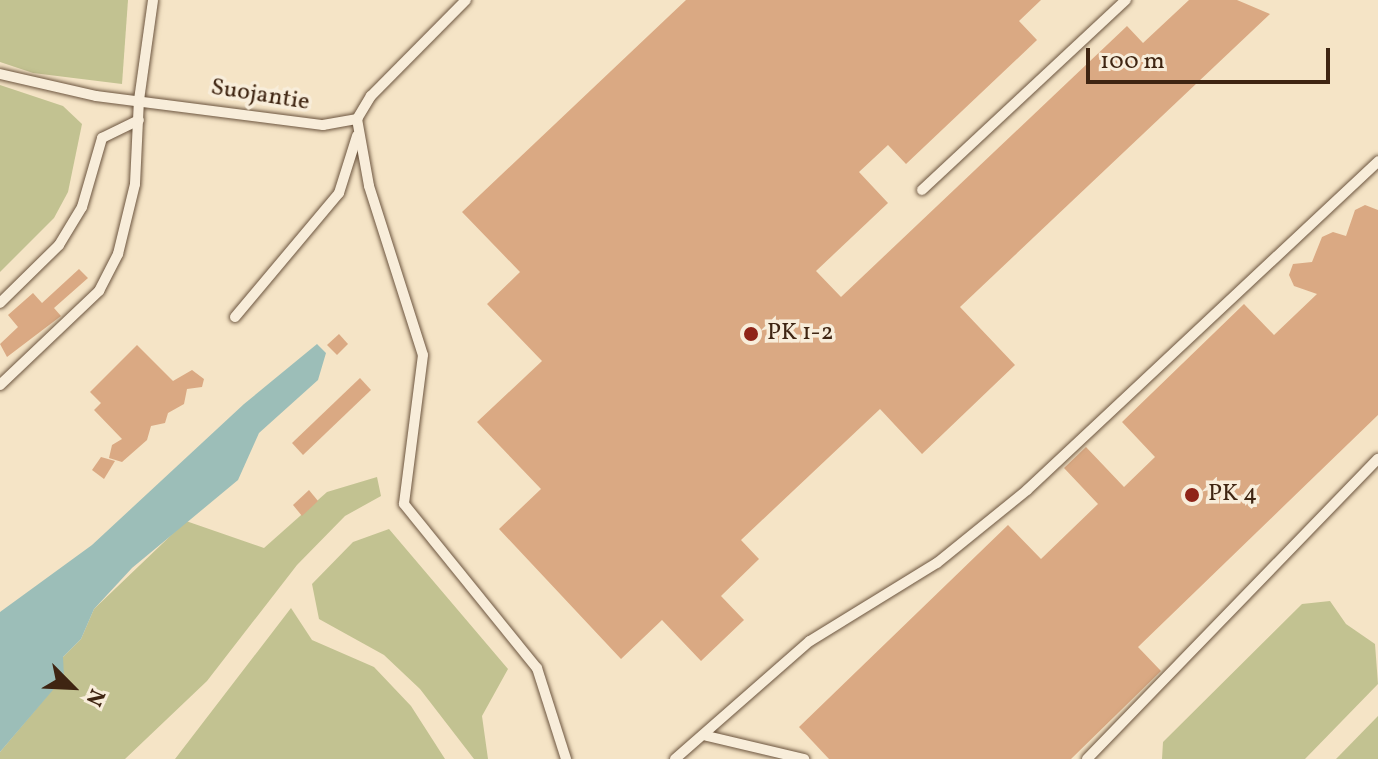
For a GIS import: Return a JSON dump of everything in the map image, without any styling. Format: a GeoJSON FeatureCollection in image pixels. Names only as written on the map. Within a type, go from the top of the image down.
{"type":"FeatureCollection","features":[{"type":"Feature","properties":{"kind":"lane"},"geometry":{"type":"LineString","coordinates":[[0,385],[99,291],[118,254],[135,184],[139,100],[153,0]]}},
{"type":"Feature","properties":{"kind":"lane"},"geometry":{"type":"LineString","coordinates":[[235,317],[339,193],[358,125],[371,96],[466,0]]}},
{"type":"Feature","properties":{"kind":"lane"},"geometry":{"type":"LineString","coordinates":[[922,190],[1126,0]]}},
{"type":"Feature","properties":{"kind":"lane","name":"Suojantie"},"geometry":{"type":"LineString","coordinates":[[0,74],[96,96],[291,123],[358,125]]}},
{"type":"Feature","properties":{"kind":"lane"},"geometry":{"type":"LineString","coordinates":[[0,303],[59,245],[82,207],[102,138],[139,120]]}},
{"type":"Feature","properties":{"kind":"lane"},"geometry":{"type":"LineString","coordinates":[[358,125],[369,186],[423,355],[404,504],[537,668],[566,759]]}},
{"type":"Feature","properties":{"kind":"lane"},"geometry":{"type":"LineString","coordinates":[[675,759],[707,736],[810,641],[937,563],[1027,490],[1378,161]]}},
{"type":"Feature","properties":{"kind":"lane"},"geometry":{"type":"LineString","coordinates":[[1087,759],[1378,459]]}},
{"type":"Feature","properties":{"kind":"lane"},"geometry":{"type":"LineString","coordinates":[[707,736],[804,759]]}},
{"type":"Feature","properties":{"kind":"green space"},"geometry":{"type":"Polygon","coordinates":[[[0,0],[128,0],[122,84],[33,73],[0,62],[0,0]]]}},
{"type":"Feature","properties":{"kind":"green space"},"geometry":{"type":"Polygon","coordinates":[[[0,85],[63,106],[82,124],[68,192],[54,218],[0,272],[0,85]]]}},
{"type":"Feature","properties":{"kind":"green space"},"geometry":{"type":"Polygon","coordinates":[[[377,477],[381,496],[345,516],[297,565],[207,681],[125,759],[0,759],[0,752],[63,677],[63,657],[81,639],[94,609],[186,521],[264,548],[327,492],[377,477]]]}},
{"type":"Feature","properties":{"kind":"green space"},"geometry":{"type":"Polygon","coordinates":[[[389,529],[508,669],[482,716],[488,759],[474,759],[420,689],[384,655],[319,619],[312,584],[353,542],[389,529]]]}},
{"type":"Feature","properties":{"kind":"green space"},"geometry":{"type":"Polygon","coordinates":[[[1330,601],[1346,624],[1375,644],[1378,684],[1305,759],[1162,759],[1163,742],[1302,604],[1330,601]]]}},
{"type":"Feature","properties":{"kind":"green space"},"geometry":{"type":"Polygon","coordinates":[[[291,608],[312,640],[374,667],[411,706],[445,759],[175,759],[291,608]]]}},
{"type":"Feature","properties":{"kind":"green space"},"geometry":{"type":"Polygon","coordinates":[[[1378,716],[1378,759],[1336,759],[1378,716]]]}},
{"type":"Feature","properties":{"kind":"water"},"geometry":{"type":"Polygon","coordinates":[[[317,344],[326,353],[318,380],[259,433],[238,480],[132,568],[94,609],[81,639],[63,657],[64,677],[0,752],[0,612],[92,545],[244,404],[317,344]]]}},
{"type":"Feature","properties":{"kind":"building","name":"PK 1-2"},"geometry":{"type":"Polygon","coordinates":[[[686,0],[1041,0],[1019,21],[1037,40],[906,164],[888,145],[859,172],[888,203],[816,271],[841,297],[1127,26],[1143,43],[1189,0],[1237,0],[1270,14],[960,307],[1015,365],[922,454],[880,409],[741,540],[759,559],[721,596],[744,620],[701,661],[662,620],[621,659],[499,529],[541,489],[477,422],[542,361],[487,304],[520,272],[462,212],[686,0]]]}},
{"type":"Feature","properties":{"kind":"building","name":"PK 4"},"geometry":{"type":"Polygon","coordinates":[[[1365,205],[1378,210],[1378,415],[1138,647],[1161,671],[1071,759],[829,759],[799,727],[1008,525],[1041,559],[1098,504],[1064,468],[1086,447],[1124,487],[1155,457],[1122,422],[1244,304],[1274,335],[1317,294],[1294,286],[1289,275],[1293,264],[1312,262],[1322,237],[1333,232],[1346,236],[1355,210],[1365,205]]]}},
{"type":"Feature","properties":{"kind":"building"},"geometry":{"type":"Polygon","coordinates":[[[79,269],[88,278],[54,308],[61,316],[7,357],[0,344],[18,327],[8,315],[33,293],[42,303],[79,269]]]}},
{"type":"Feature","properties":{"kind":"building"},"geometry":{"type":"Polygon","coordinates":[[[339,334],[348,344],[337,355],[327,345],[339,334]]]}},
{"type":"Feature","properties":{"kind":"building"},"geometry":{"type":"Polygon","coordinates":[[[137,345],[173,381],[192,370],[204,379],[202,387],[187,389],[184,404],[168,413],[165,423],[151,426],[147,440],[122,462],[109,458],[112,445],[122,439],[94,410],[101,403],[90,392],[137,345]]]}},
{"type":"Feature","properties":{"kind":"building"},"geometry":{"type":"Polygon","coordinates":[[[360,378],[371,390],[303,455],[292,443],[360,378]]]}},
{"type":"Feature","properties":{"kind":"building"},"geometry":{"type":"Polygon","coordinates":[[[101,457],[115,461],[104,479],[92,470],[101,457]]]}},
{"type":"Feature","properties":{"kind":"building"},"geometry":{"type":"Polygon","coordinates":[[[309,490],[318,501],[302,516],[293,505],[309,490]]]}},
{"type":"Feature","properties":{"kind":"place","name":"PK 1-2"},"geometry":{"type":"Point","coordinates":[751,334]}},
{"type":"Feature","properties":{"kind":"place","name":"PK 4"},"geometry":{"type":"Point","coordinates":[1192,495]}}]}
